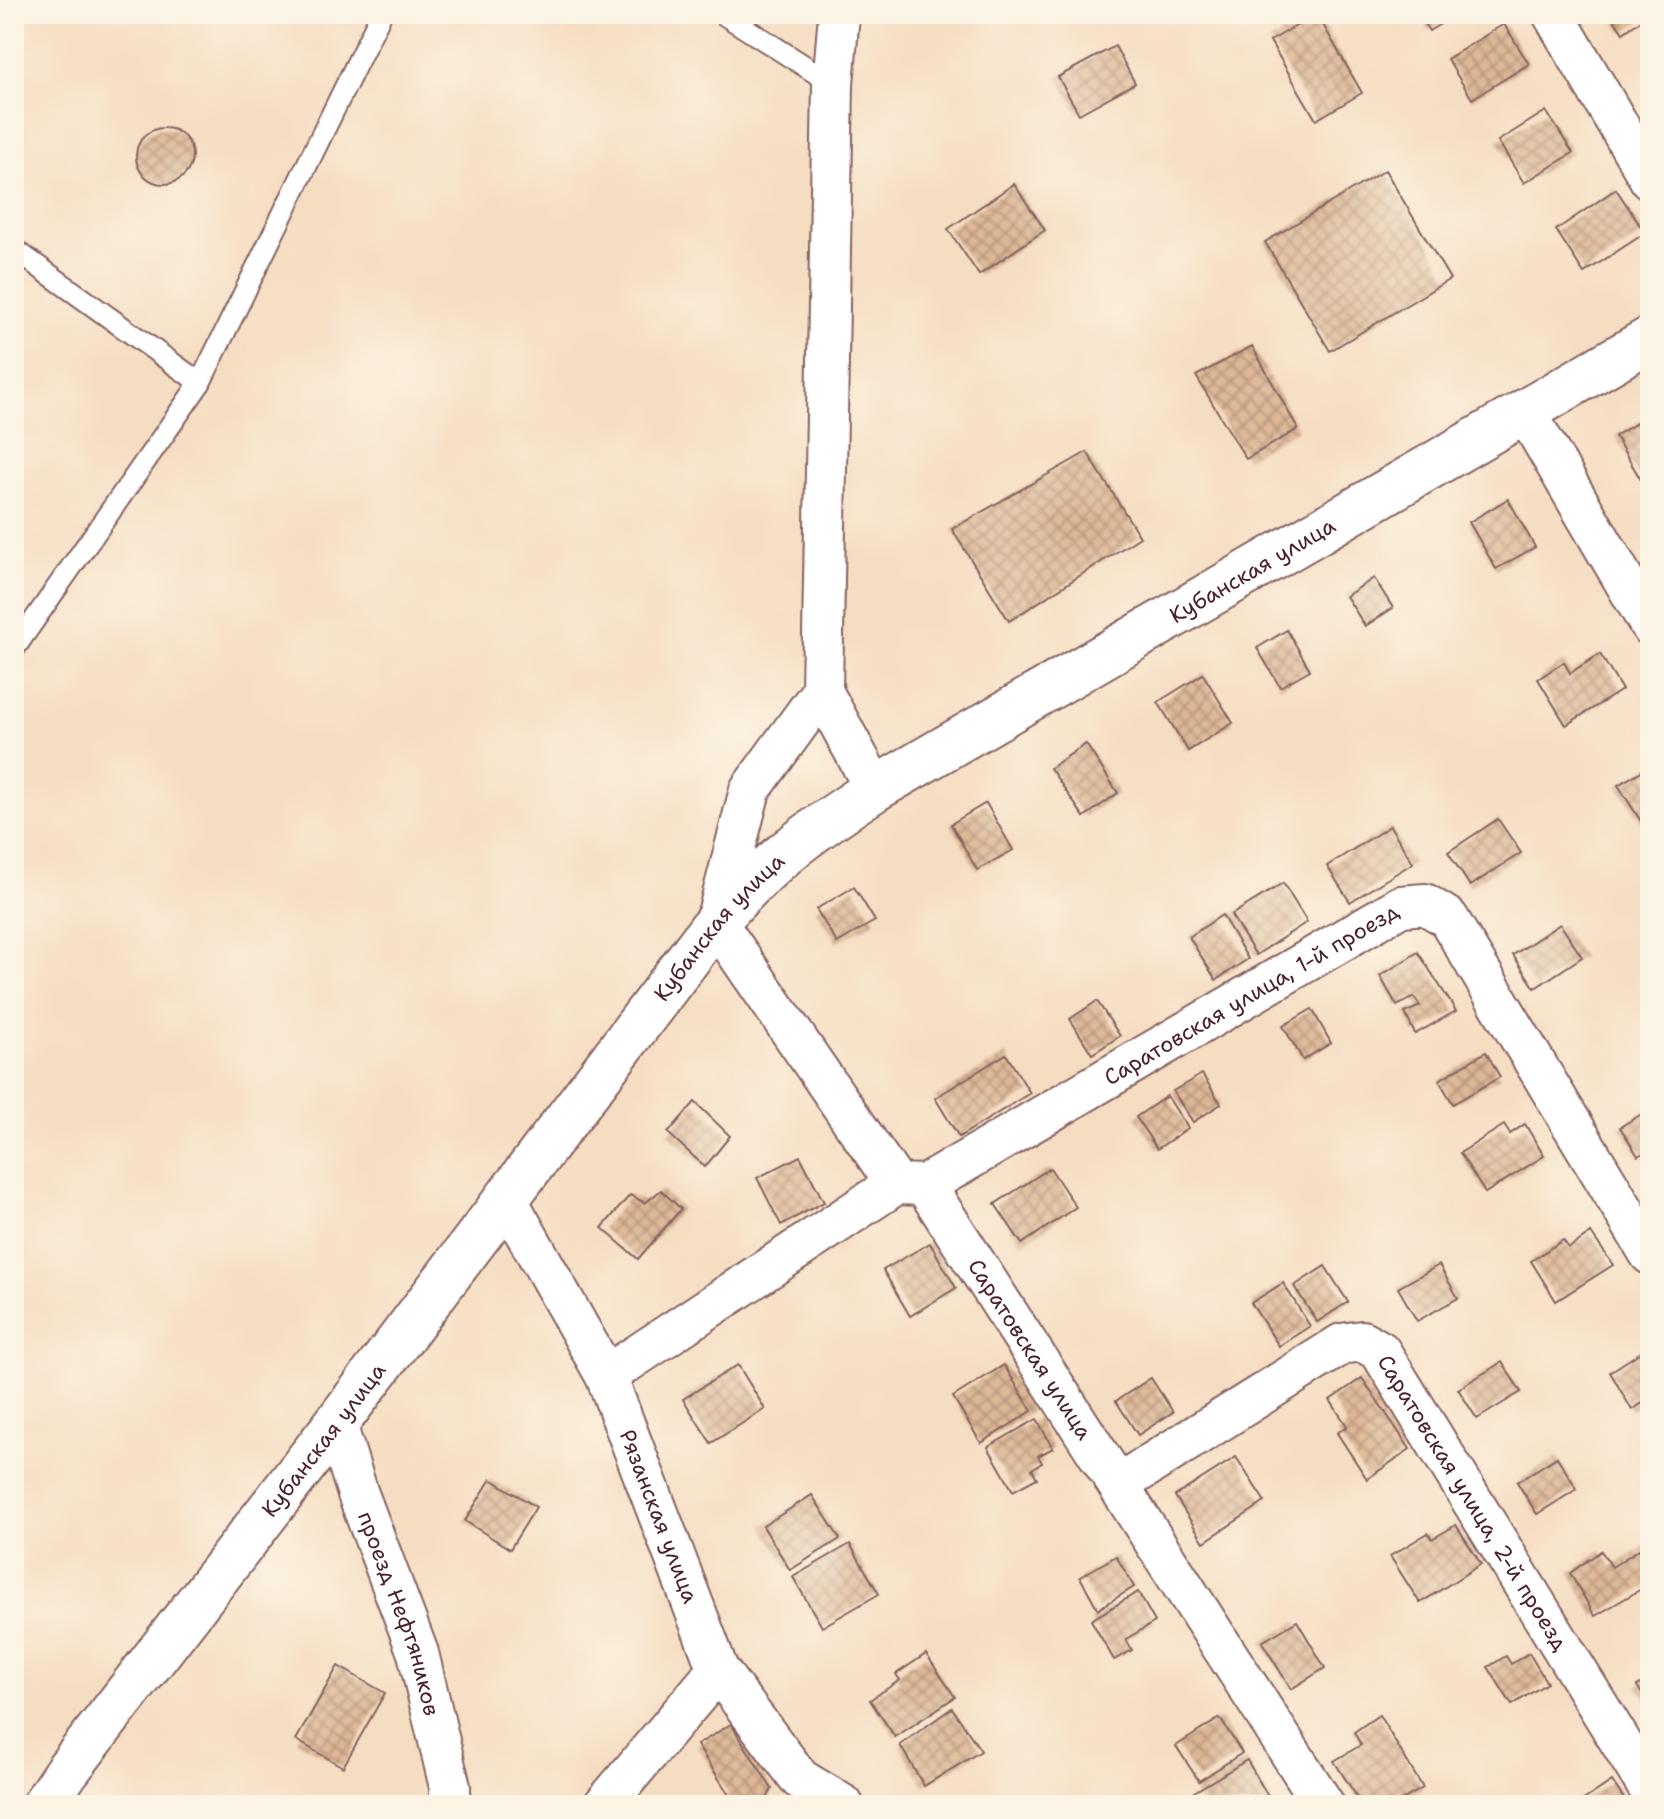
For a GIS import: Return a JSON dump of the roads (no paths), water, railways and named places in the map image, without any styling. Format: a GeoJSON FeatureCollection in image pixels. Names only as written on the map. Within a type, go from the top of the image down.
{"type":"FeatureCollection","features":[{"type":"Feature","properties":{"kind":"street"},"geometry":{"type":"LineString","coordinates":[[839,14],[833,84],[822,691],[875,789]]}},
{"type":"Feature","properties":{"kind":"street"},"geometry":{"type":"LineString","coordinates":[[1553,14],[1650,179]]}},
{"type":"Feature","properties":{"kind":"street","name":"Кубанская улица"},"geometry":{"type":"LineString","coordinates":[[44,1805],[66,1772],[336,1424],[716,922],[753,879],[800,838],[875,789],[1650,339]]}},
{"type":"Feature","properties":{"kind":"street"},"geometry":{"type":"LineString","coordinates":[[1525,411],[1650,625]]}},
{"type":"Feature","properties":{"kind":"street"},"geometry":{"type":"LineString","coordinates":[[716,922],[750,790],[822,691]]}},
{"type":"Feature","properties":{"kind":"street","name":"Саратовская улица, 1-й проезд"},"geometry":{"type":"LineString","coordinates":[[606,1376],[911,1184],[1401,906],[1425,904],[1448,918],[1650,1254]]}},
{"type":"Feature","properties":{"kind":"street","name":"Саратовская улица"},"geometry":{"type":"LineString","coordinates":[[716,922],[911,1184],[1119,1484],[1324,1805]]}},
{"type":"Feature","properties":{"kind":"street","name":"Рязанская улица"},"geometry":{"type":"LineString","coordinates":[[507,1200],[606,1376],[718,1670],[794,1792],[843,1805]]}},
{"type":"Feature","properties":{"kind":"street","name":"Саратовская улица, 2-й проезд"},"geometry":{"type":"LineString","coordinates":[[1119,1484],[1342,1344],[1362,1341],[1380,1351],[1650,1790]]}},
{"type":"Feature","properties":{"kind":"street","name":"проезд Нефтяников"},"geometry":{"type":"LineString","coordinates":[[336,1424],[358,1494],[418,1653],[450,1787],[450,1805]]}},
{"type":"Feature","properties":{"kind":"street"},"geometry":{"type":"LineString","coordinates":[[604,1805],[718,1670]]}},
{"type":"Feature","properties":{"kind":"lane"},"geometry":{"type":"LineString","coordinates":[[14,649],[200,383],[381,14]]}},
{"type":"Feature","properties":{"kind":"lane"},"geometry":{"type":"LineString","coordinates":[[723,14],[833,84]]}},
{"type":"Feature","properties":{"kind":"lane"},"geometry":{"type":"LineString","coordinates":[[14,249],[200,383]]}}]}
